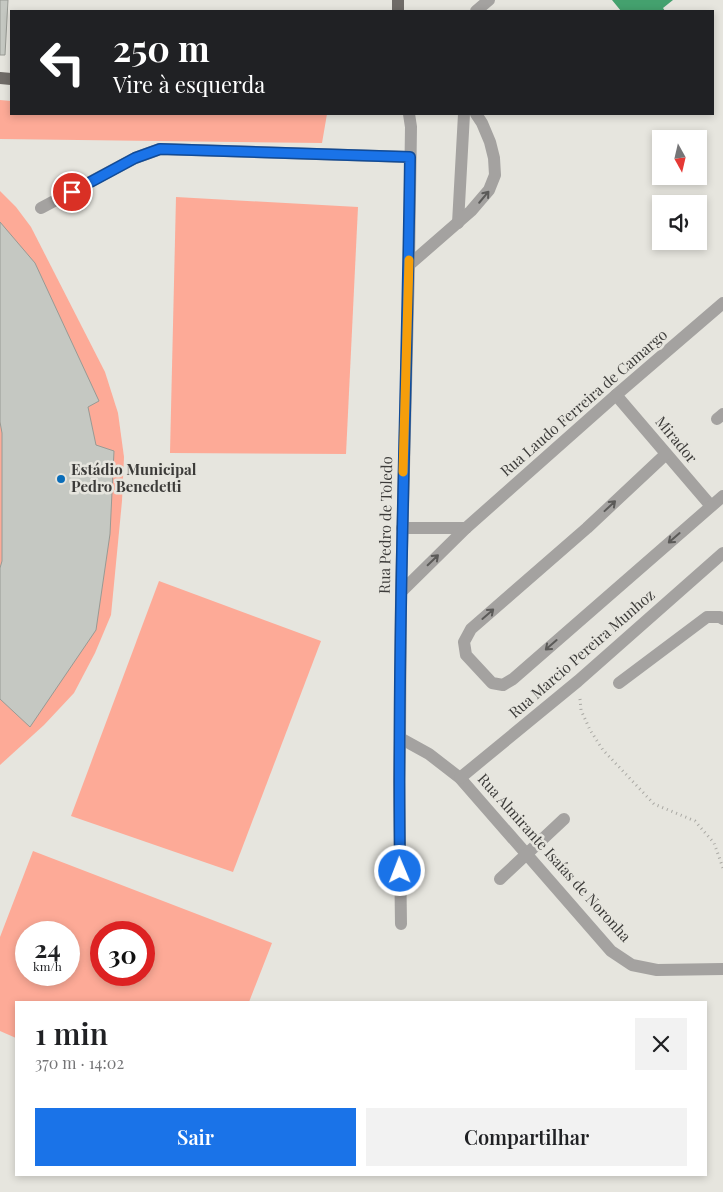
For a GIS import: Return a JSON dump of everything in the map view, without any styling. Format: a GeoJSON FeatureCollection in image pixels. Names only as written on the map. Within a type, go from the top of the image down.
{"type":"FeatureCollection","features":[{"type":"Feature","properties":{"kind":"street"},"geometry":{"type":"LineString","coordinates":[[477,10],[488,0]]}},
{"type":"Feature","properties":{"kind":"street"},"geometry":{"type":"LineString","coordinates":[[458,223],[464,115]]}},
{"type":"Feature","properties":{"kind":"street"},"geometry":{"type":"LineString","coordinates":[[409,265],[472,211],[489,190],[495,175],[494,158],[490,142],[477,115]]}},
{"type":"Feature","properties":{"kind":"street","name":"Rua Pedro de Toledo"},"geometry":{"type":"LineString","coordinates":[[401,924],[399,782],[401,592],[409,265],[410,120]]}},
{"type":"Feature","properties":{"kind":"street"},"geometry":{"type":"LineString","coordinates":[[41,208],[135,158],[160,149],[410,157]]}},
{"type":"Feature","properties":{"kind":"street","name":"Rua Laudo Ferreira de Camargo"},"geometry":{"type":"LineString","coordinates":[[401,592],[466,528],[723,303]]}},
{"type":"Feature","properties":{"kind":"street","name":"Mirador"},"geometry":{"type":"LineString","coordinates":[[616,395],[710,506]]}},
{"type":"Feature","properties":{"kind":"street"},"geometry":{"type":"LineString","coordinates":[[666,454],[587,528],[471,629],[464,642],[466,655],[492,683],[502,685],[513,679],[723,496]]}},
{"type":"Feature","properties":{"kind":"street"},"geometry":{"type":"LineString","coordinates":[[402,528],[466,528]]}},
{"type":"Feature","properties":{"kind":"street","name":"Rua Marcio Pereira Munhoz"},"geometry":{"type":"LineString","coordinates":[[460,778],[578,681],[723,553]]}},
{"type":"Feature","properties":{"kind":"street"},"geometry":{"type":"LineString","coordinates":[[619,683],[707,617],[720,616],[723,620]]}},
{"type":"Feature","properties":{"kind":"street","name":"Rua Almirante Isaías de Noronha"},"geometry":{"type":"LineString","coordinates":[[400,738],[429,754],[460,778],[611,951],[632,965],[658,970],[723,969]]}},
{"type":"Feature","properties":{"kind":"street"},"geometry":{"type":"LineString","coordinates":[[500,879],[564,819]]}},
{"type":"Feature","properties":{"kind":"path"},"geometry":{"type":"LineString","coordinates":[[578,681],[581,710],[590,730],[603,750],[654,804],[695,821],[714,843],[723,868]]}},
{"type":"Feature","properties":{"kind":"shaded area"},"geometry":{"type":"Polygon","coordinates":[[[612,0],[673,0],[663,8],[664,10],[620,10],[612,0]]]}},
{"type":"Feature","properties":{"kind":"shaded area"},"geometry":{"type":"Polygon","coordinates":[[[0,100],[10,101],[10,115],[327,115],[322,143],[0,139],[0,100]]]}},
{"type":"Feature","properties":{"kind":"shaded area","name":"Estádio Municipal Pedro Benedetti"},"geometry":{"type":"Polygon","coordinates":[[[0,191],[16,207],[31,227],[105,372],[118,413],[124,457],[122,501],[111,615],[95,653],[74,693],[44,725],[0,765],[0,191]]]}},
{"type":"Feature","properties":{"kind":"shaded area"},"geometry":{"type":"Polygon","coordinates":[[[176,197],[358,207],[346,454],[170,453],[176,197]]]}},
{"type":"Feature","properties":{"kind":"shaded area"},"geometry":{"type":"Polygon","coordinates":[[[159,581],[321,641],[233,872],[71,816],[159,581]]]}},
{"type":"Feature","properties":{"kind":"shaded area"},"geometry":{"type":"Polygon","coordinates":[[[33,851],[272,943],[249,1001],[15,1001],[15,1038],[0,1031],[0,937],[33,851]]]}},
{"type":"Feature","properties":{"kind":"building"},"geometry":{"type":"Polygon","coordinates":[[[0,0],[8,0],[5,55],[0,55],[0,0]]]}},
{"type":"Feature","properties":{"kind":"building","name":"Estádio Municipal Pedro Benedetti"},"geometry":{"type":"Polygon","coordinates":[[[0,222],[35,263],[99,401],[88,407],[96,445],[114,451],[110,534],[96,630],[30,727],[0,699],[2,433],[0,422],[0,222]]]}},
{"type":"Feature","properties":{"kind":"slow traffic"},"geometry":{"type":"LineString","coordinates":[[403,472],[409,260]]}},
{"type":"Feature","properties":{"kind":"place","name":"Estádio Municipal Pedro Benedetti"},"geometry":{"type":"Point","coordinates":[61,479]}},
{"type":"Feature","properties":{"kind":"route"},"geometry":{"type":"LineString","coordinates":[[72,192],[135,158],[160,149],[410,157],[401,592],[400,871]]}}]}
